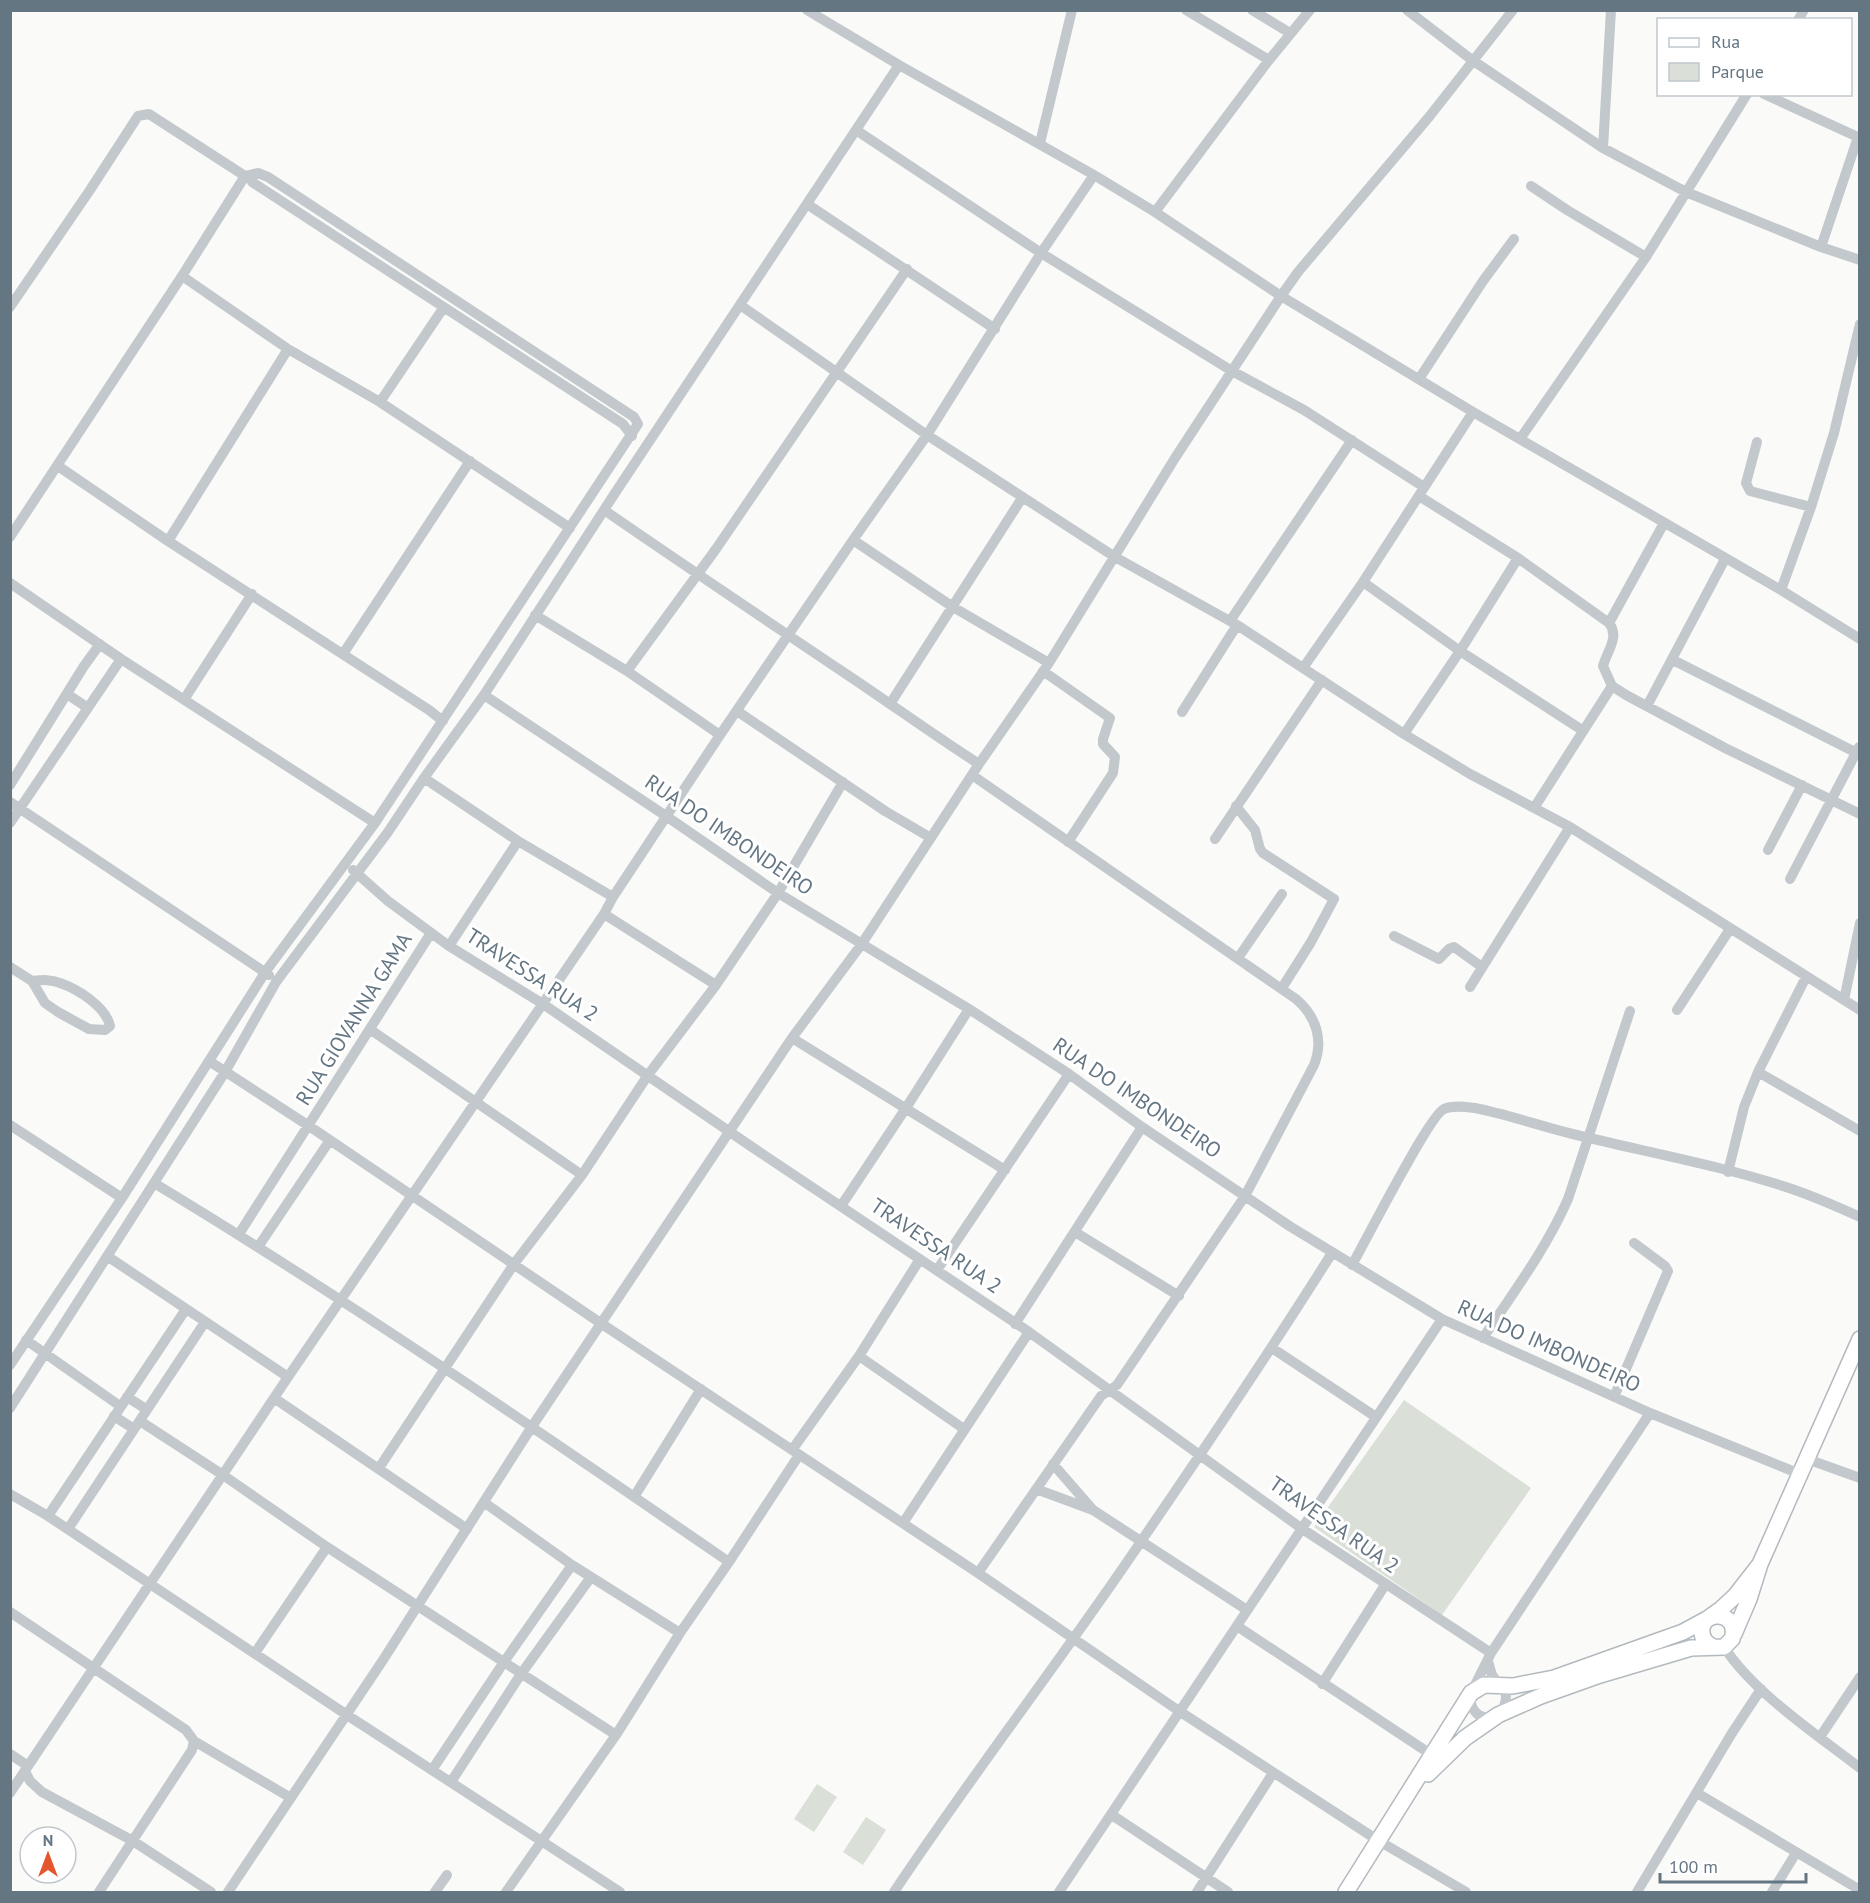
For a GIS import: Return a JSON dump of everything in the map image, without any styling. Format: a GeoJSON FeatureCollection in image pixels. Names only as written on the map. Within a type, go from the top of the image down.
{"type":"FeatureCollection","features":[{"type":"Feature","properties":{"kind":"main road"},"geometry":{"type":"LineString","coordinates":[[1411,1791],[1465,1738],[1498,1714],[1560,1689],[1659,1656],[1691,1648],[1719,1647],[1732,1639],[1749,1599],[1760,1564],[1860,1339]]}},
{"type":"Feature","properties":{"kind":"main road"},"geometry":{"type":"LineString","coordinates":[[1719,1647],[1709,1645],[1703,1638],[1702,1628],[1707,1619],[1735,1596],[1760,1564]]}},
{"type":"Feature","properties":{"kind":"main road"},"geometry":{"type":"LineString","coordinates":[[1346,1893],[1472,1693],[1484,1685],[1527,1684],[1554,1678],[1658,1642],[1712,1617],[1723,1617],[1731,1624],[1734,1634]]}},
{"type":"Feature","properties":{"kind":"street"},"geometry":{"type":"LineString","coordinates":[[807,10],[899,65],[1094,175],[1155,212],[1281,296],[1473,412],[1781,590],[1860,639]]}},
{"type":"Feature","properties":{"kind":"street"},"geometry":{"type":"LineString","coordinates":[[1040,143],[1072,10]]}},
{"type":"Feature","properties":{"kind":"street"},"geometry":{"type":"LineString","coordinates":[[1186,10],[1269,60]]}},
{"type":"Feature","properties":{"kind":"street"},"geometry":{"type":"LineString","coordinates":[[1252,10],[1290,33]]}},
{"type":"Feature","properties":{"kind":"street"},"geometry":{"type":"LineString","coordinates":[[1155,212],[1269,60],[1310,10]]}},
{"type":"Feature","properties":{"kind":"street"},"geometry":{"type":"LineString","coordinates":[[1407,10],[1472,60],[1603,148],[1686,192],[1821,247],[1860,260]]}},
{"type":"Feature","properties":{"kind":"street"},"geometry":{"type":"LineString","coordinates":[[228,1893],[531,1428],[792,1038],[861,945],[979,764],[1046,667],[1175,458],[1281,296],[1298,272],[1422,126],[1513,10]]}},
{"type":"Feature","properties":{"kind":"street"},"geometry":{"type":"LineString","coordinates":[[1603,148],[1611,10]]}},
{"type":"Feature","properties":{"kind":"street"},"geometry":{"type":"LineString","coordinates":[[10,1408],[225,1072],[276,982],[388,832],[484,695],[899,65]]}},
{"type":"Feature","properties":{"kind":"street"},"geometry":{"type":"LineString","coordinates":[[1520,439],[1646,257],[1746,96]]}},
{"type":"Feature","properties":{"kind":"street"},"geometry":{"type":"LineString","coordinates":[[1768,96],[1859,137],[1821,247]]}},
{"type":"Feature","properties":{"kind":"street"},"geometry":{"type":"LineString","coordinates":[[10,307],[138,116],[149,114],[248,175],[252,182],[623,424],[632,436]]}},
{"type":"Feature","properties":{"kind":"street"},"geometry":{"type":"LineString","coordinates":[[856,130],[1041,253],[1232,371],[1304,410],[1352,440],[1421,492],[1609,623],[1614,629],[1614,638],[1603,666],[1612,686],[1725,748],[1860,814]]}},
{"type":"Feature","properties":{"kind":"street"},"geometry":{"type":"LineString","coordinates":[[10,537],[248,175],[258,173],[268,177],[634,417],[638,424],[375,823],[266,971],[122,1197],[10,1365]]}},
{"type":"Feature","properties":{"kind":"street"},"geometry":{"type":"LineString","coordinates":[[10,1793],[288,1377],[604,914],[720,735],[927,435],[1041,253],[1094,175]]}},
{"type":"Feature","properties":{"kind":"street"},"geometry":{"type":"LineString","coordinates":[[1531,186],[1646,257]]}},
{"type":"Feature","properties":{"kind":"street"},"geometry":{"type":"LineString","coordinates":[[807,204],[995,329]]}},
{"type":"Feature","properties":{"kind":"street"},"geometry":{"type":"LineString","coordinates":[[1419,379],[1483,281],[1514,239]]}},
{"type":"Feature","properties":{"kind":"street"},"geometry":{"type":"LineString","coordinates":[[627,671],[697,575],[907,269]]}},
{"type":"Feature","properties":{"kind":"street"},"geometry":{"type":"LineString","coordinates":[[182,276],[288,349],[380,402],[570,528]]}},
{"type":"Feature","properties":{"kind":"street"},"geometry":{"type":"LineString","coordinates":[[740,305],[836,374],[1114,557],[1234,623],[1404,734],[1470,774],[1570,827],[1860,1010]]}},
{"type":"Feature","properties":{"kind":"street"},"geometry":{"type":"LineString","coordinates":[[380,402],[444,307]]}},
{"type":"Feature","properties":{"kind":"street"},"geometry":{"type":"LineString","coordinates":[[1781,590],[1811,507],[1834,433],[1860,324]]}},
{"type":"Feature","properties":{"kind":"street"},"geometry":{"type":"LineString","coordinates":[[168,541],[288,349]]}},
{"type":"Feature","properties":{"kind":"street"},"geometry":{"type":"LineString","coordinates":[[1303,668],[1363,582],[1473,412]]}},
{"type":"Feature","properties":{"kind":"street"},"geometry":{"type":"LineString","coordinates":[[1182,712],[1234,623],[1352,440]]}},
{"type":"Feature","properties":{"kind":"street"},"geometry":{"type":"LineString","coordinates":[[1757,442],[1746,483],[1747,488],[1750,491],[1811,507]]}},
{"type":"Feature","properties":{"kind":"street"},"geometry":{"type":"LineString","coordinates":[[343,654],[470,461]]}},
{"type":"Feature","properties":{"kind":"street"},"geometry":{"type":"LineString","coordinates":[[58,466],[168,541],[429,710],[443,722]]}},
{"type":"Feature","properties":{"kind":"street"},"geometry":{"type":"LineString","coordinates":[[890,704],[1022,498]]}},
{"type":"Feature","properties":{"kind":"street"},"geometry":{"type":"LineString","coordinates":[[604,510],[979,764]]}},
{"type":"Feature","properties":{"kind":"street"},"geometry":{"type":"LineString","coordinates":[[1609,623],[1664,523]]}},
{"type":"Feature","properties":{"kind":"street"},"geometry":{"type":"LineString","coordinates":[[853,540],[1046,667],[1110,718],[1103,744],[1115,757],[1113,773],[1068,842]]}},
{"type":"Feature","properties":{"kind":"street"},"geometry":{"type":"LineString","coordinates":[[1404,734],[1460,651],[1518,558]]}},
{"type":"Feature","properties":{"kind":"street"},"geometry":{"type":"LineString","coordinates":[[1647,706],[1725,559]]}},
{"type":"Feature","properties":{"kind":"street"},"geometry":{"type":"LineString","coordinates":[[1363,582],[1460,651],[1582,730]]}},
{"type":"Feature","properties":{"kind":"street"},"geometry":{"type":"LineString","coordinates":[[10,583],[375,823]]}},
{"type":"Feature","properties":{"kind":"street"},"geometry":{"type":"LineString","coordinates":[[185,698],[252,594]]}},
{"type":"Feature","properties":{"kind":"street"},"geometry":{"type":"LineString","coordinates":[[535,615],[627,671],[720,735]]}},
{"type":"Feature","properties":{"kind":"street"},"geometry":{"type":"LineString","coordinates":[[10,785],[100,644]]}},
{"type":"Feature","properties":{"kind":"street"},"geometry":{"type":"LineString","coordinates":[[10,823],[121,658]]}},
{"type":"Feature","properties":{"kind":"street"},"geometry":{"type":"LineString","coordinates":[[1673,660],[1857,749],[1790,879]]}},
{"type":"Feature","properties":{"kind":"street"},"geometry":{"type":"LineString","coordinates":[[1215,840],[1322,680]]}},
{"type":"Feature","properties":{"kind":"street"},"geometry":{"type":"LineString","coordinates":[[1534,808],[1612,686]]}},
{"type":"Feature","properties":{"kind":"street"},"geometry":{"type":"LineString","coordinates":[[67,694],[88,708]]}},
{"type":"Feature","properties":{"kind":"street","name":"RUA DO IMBONDEIRO"},"geometry":{"type":"LineString","coordinates":[[484,695],[778,893],[969,1009],[1069,1074],[1245,1196],[1332,1253],[1442,1319],[1650,1413],[1800,1474]]}},
{"type":"Feature","properties":{"kind":"street"},"geometry":{"type":"LineString","coordinates":[[737,711],[885,811],[931,838]]}},
{"type":"Feature","properties":{"kind":"street"},"geometry":{"type":"LineString","coordinates":[[972,775],[1282,988],[1307,1008],[1314,1018],[1318,1032],[1317,1057],[1245,1196],[1117,1385],[1101,1396],[978,1573]]}},
{"type":"Feature","properties":{"kind":"street"},"geometry":{"type":"LineString","coordinates":[[424,778],[518,841],[613,897]]}},
{"type":"Feature","properties":{"kind":"street"},"geometry":{"type":"LineString","coordinates":[[378,1468],[514,1264],[582,1175],[648,1075],[716,985],[778,893],[843,782]]}},
{"type":"Feature","properties":{"kind":"street"},"geometry":{"type":"LineString","coordinates":[[1768,850],[1802,785]]}},
{"type":"Feature","properties":{"kind":"street"},"geometry":{"type":"LineString","coordinates":[[10,802],[266,971],[276,982]]}},
{"type":"Feature","properties":{"kind":"street"},"geometry":{"type":"LineString","coordinates":[[1236,806],[1255,830],[1263,852],[1334,899],[1311,942],[1282,988]]}},
{"type":"Feature","properties":{"kind":"street"},"geometry":{"type":"LineString","coordinates":[[1470,987],[1570,827]]}},
{"type":"Feature","properties":{"kind":"street"},"geometry":{"type":"LineString","coordinates":[[449,946],[518,841]]}},
{"type":"Feature","properties":{"kind":"street","name":"TRAVESSA RUA 2"},"geometry":{"type":"LineString","coordinates":[[345,863],[372,889],[449,946],[543,1004],[729,1132],[1029,1332],[1301,1528],[1489,1657]]}},
{"type":"Feature","properties":{"kind":"street"},"geometry":{"type":"LineString","coordinates":[[1238,958],[1282,894]]}},
{"type":"Feature","properties":{"kind":"street"},"geometry":{"type":"LineString","coordinates":[[604,914],[716,985]]}},
{"type":"Feature","properties":{"kind":"street"},"geometry":{"type":"LineString","coordinates":[[1844,1000],[1856,955],[1860,923]]}},
{"type":"Feature","properties":{"kind":"street"},"geometry":{"type":"LineString","coordinates":[[1677,1010],[1730,929]]}},
{"type":"Feature","properties":{"kind":"street","name":"RUA GIOVANNA GAMA"},"geometry":{"type":"LineString","coordinates":[[239,1234],[431,933]]}},
{"type":"Feature","properties":{"kind":"street"},"geometry":{"type":"LineString","coordinates":[[1394,936],[1437,959],[1441,959],[1449,949],[1454,947],[1482,967]]}},
{"type":"Feature","properties":{"kind":"street"},"geometry":{"type":"LineString","coordinates":[[10,967],[32,981],[45,1003],[73,1022],[89,1029],[105,1030],[110,1026],[102,1010],[77,992],[61,983],[46,980],[32,981]]}},
{"type":"Feature","properties":{"kind":"street"},"geometry":{"type":"LineString","coordinates":[[1728,1172],[1744,1107],[1758,1072],[1806,977]]}},
{"type":"Feature","properties":{"kind":"street"},"geometry":{"type":"LineString","coordinates":[[841,1206],[969,1009]]}},
{"type":"Feature","properties":{"kind":"street"},"geometry":{"type":"LineString","coordinates":[[1482,1338],[1532,1266],[1558,1222],[1572,1191],[1630,1011]]}},
{"type":"Feature","properties":{"kind":"street"},"geometry":{"type":"LineString","coordinates":[[371,1030],[582,1175]]}},
{"type":"Feature","properties":{"kind":"street"},"geometry":{"type":"LineString","coordinates":[[792,1038],[1005,1170]]}},
{"type":"Feature","properties":{"kind":"street"},"geometry":{"type":"LineString","coordinates":[[209,1061],[978,1573],[1179,1711],[1379,1841],[1466,1893]]}},
{"type":"Feature","properties":{"kind":"street"},"geometry":{"type":"LineString","coordinates":[[1758,1072],[1860,1131]]}},
{"type":"Feature","properties":{"kind":"street"},"geometry":{"type":"LineString","coordinates":[[937,1270],[1069,1074]]}},
{"type":"Feature","properties":{"kind":"street"},"geometry":{"type":"LineString","coordinates":[[1353,1265],[1418,1145],[1438,1112],[1445,1108],[1473,1108],[1588,1138],[1649,1150],[1792,1189],[1860,1217]]}},
{"type":"Feature","properties":{"kind":"street"},"geometry":{"type":"LineString","coordinates":[[10,1125],[122,1197]]}},
{"type":"Feature","properties":{"kind":"street"},"geometry":{"type":"LineString","coordinates":[[1015,1324],[1143,1127]]}},
{"type":"Feature","properties":{"kind":"street"},"geometry":{"type":"LineString","coordinates":[[258,1247],[330,1140]]}},
{"type":"Feature","properties":{"kind":"street"},"geometry":{"type":"LineString","coordinates":[[154,1183],[239,1234],[445,1368],[729,1562]]}},
{"type":"Feature","properties":{"kind":"street"},"geometry":{"type":"LineString","coordinates":[[1075,1232],[1179,1296]]}},
{"type":"Feature","properties":{"kind":"street"},"geometry":{"type":"LineString","coordinates":[[1614,1397],[1668,1271],[1665,1266],[1634,1243]]}},
{"type":"Feature","properties":{"kind":"street"},"geometry":{"type":"LineString","coordinates":[[894,1893],[942,1821],[1142,1540],[1272,1348],[1332,1253]]}},
{"type":"Feature","properties":{"kind":"street"},"geometry":{"type":"LineString","coordinates":[[107,1256],[288,1377]]}},
{"type":"Feature","properties":{"kind":"street"},"geometry":{"type":"LineString","coordinates":[[506,1893],[616,1735],[680,1633],[729,1562],[795,1453],[920,1259]]}},
{"type":"Feature","properties":{"kind":"street"},"geometry":{"type":"LineString","coordinates":[[48,1516],[186,1309]]}},
{"type":"Feature","properties":{"kind":"street"},"geometry":{"type":"LineString","coordinates":[[1059,1893],[1442,1319]]}},
{"type":"Feature","properties":{"kind":"street"},"geometry":{"type":"LineString","coordinates":[[68,1529],[205,1322]]}},
{"type":"Feature","properties":{"kind":"street"},"geometry":{"type":"LineString","coordinates":[[903,1523],[1029,1332]]}},
{"type":"Feature","properties":{"kind":"street"},"geometry":{"type":"LineString","coordinates":[[26,1341],[123,1401],[146,1409]]}},
{"type":"Feature","properties":{"kind":"street"},"geometry":{"type":"LineString","coordinates":[[1272,1348],[1376,1417]]}},
{"type":"Feature","properties":{"kind":"street"},"geometry":{"type":"LineString","coordinates":[[859,1356],[964,1429]]}},
{"type":"Feature","properties":{"kind":"street"},"geometry":{"type":"LineString","coordinates":[[634,1497],[701,1389]]}},
{"type":"Feature","properties":{"kind":"street"},"geometry":{"type":"LineString","coordinates":[[274,1398],[467,1529]]}},
{"type":"Feature","properties":{"kind":"street"},"geometry":{"type":"LineString","coordinates":[[1489,1657],[1492,1676],[1501,1685],[1506,1694],[1506,1701],[1503,1710],[1498,1714],[1486,1717],[1476,1713],[1471,1705],[1472,1693],[1489,1657],[1650,1413]]}},
{"type":"Feature","properties":{"kind":"street"},"geometry":{"type":"LineString","coordinates":[[114,1416],[137,1425],[223,1475],[327,1547],[616,1735]]}},
{"type":"Feature","properties":{"kind":"street"},"geometry":{"type":"LineString","coordinates":[[1806,1459],[1860,1478]]}},
{"type":"Feature","properties":{"kind":"street"},"geometry":{"type":"LineString","coordinates":[[1053,1464],[1093,1510]]}},
{"type":"Feature","properties":{"kind":"street"},"geometry":{"type":"LineString","coordinates":[[1036,1489],[1093,1510],[1247,1610]]}},
{"type":"Feature","properties":{"kind":"street"},"geometry":{"type":"LineString","coordinates":[[10,1494],[68,1529],[346,1715],[620,1893]]}},
{"type":"Feature","properties":{"kind":"street"},"geometry":{"type":"LineString","coordinates":[[484,1503],[572,1566],[680,1633]]}},
{"type":"Feature","properties":{"kind":"street"},"geometry":{"type":"LineString","coordinates":[[255,1653],[327,1547]]}},
{"type":"Feature","properties":{"kind":"street"},"geometry":{"type":"LineString","coordinates":[[432,1770],[572,1566]]}},
{"type":"Feature","properties":{"kind":"street"},"geometry":{"type":"LineString","coordinates":[[451,1782],[522,1674],[591,1577]]}},
{"type":"Feature","properties":{"kind":"street"},"geometry":{"type":"LineString","coordinates":[[1322,1684],[1385,1585]]}},
{"type":"Feature","properties":{"kind":"street"},"geometry":{"type":"LineString","coordinates":[[11,1612],[186,1730],[194,1741],[291,1798]]}},
{"type":"Feature","properties":{"kind":"street"},"geometry":{"type":"LineString","coordinates":[[1237,1626],[1432,1755]]}},
{"type":"Feature","properties":{"kind":"street"},"geometry":{"type":"LineString","coordinates":[[1719,1647],[1761,1689],[1860,1768]]}},
{"type":"Feature","properties":{"kind":"street"},"geometry":{"type":"LineString","coordinates":[[1820,1737],[1860,1677]]}},
{"type":"Feature","properties":{"kind":"street"},"geometry":{"type":"LineString","coordinates":[[1637,1893],[1732,1733],[1761,1689]]}},
{"type":"Feature","properties":{"kind":"street"},"geometry":{"type":"LineString","coordinates":[[99,1893],[192,1750],[194,1741]]}},
{"type":"Feature","properties":{"kind":"street"},"geometry":{"type":"LineString","coordinates":[[10,1754],[27,1768],[30,1781],[42,1792],[133,1841],[211,1893]]}},
{"type":"Feature","properties":{"kind":"street"},"geometry":{"type":"LineString","coordinates":[[1197,1893],[1273,1773]]}},
{"type":"Feature","properties":{"kind":"street"},"geometry":{"type":"LineString","coordinates":[[1697,1793],[1860,1890]]}},
{"type":"Feature","properties":{"kind":"street"},"geometry":{"type":"LineString","coordinates":[[1112,1815],[1228,1893]]}},
{"type":"Feature","properties":{"kind":"street"},"geometry":{"type":"LineString","coordinates":[[1772,1893],[1796,1852]]}},
{"type":"Feature","properties":{"kind":"street"},"geometry":{"type":"LineString","coordinates":[[435,1893],[447,1875]]}},
{"type":"Feature","properties":{"kind":"green space"},"geometry":{"type":"Polygon","coordinates":[[[1404,1400],[1531,1488],[1442,1615],[1314,1527],[1404,1400]]]}},
{"type":"Feature","properties":{"kind":"green space"},"geometry":{"type":"Polygon","coordinates":[[[817,1784],[837,1797],[814,1832],[794,1819],[817,1784]]]}},
{"type":"Feature","properties":{"kind":"green space"},"geometry":{"type":"Polygon","coordinates":[[[866,1817],[886,1830],[863,1865],[843,1852],[866,1817]]]}}]}
